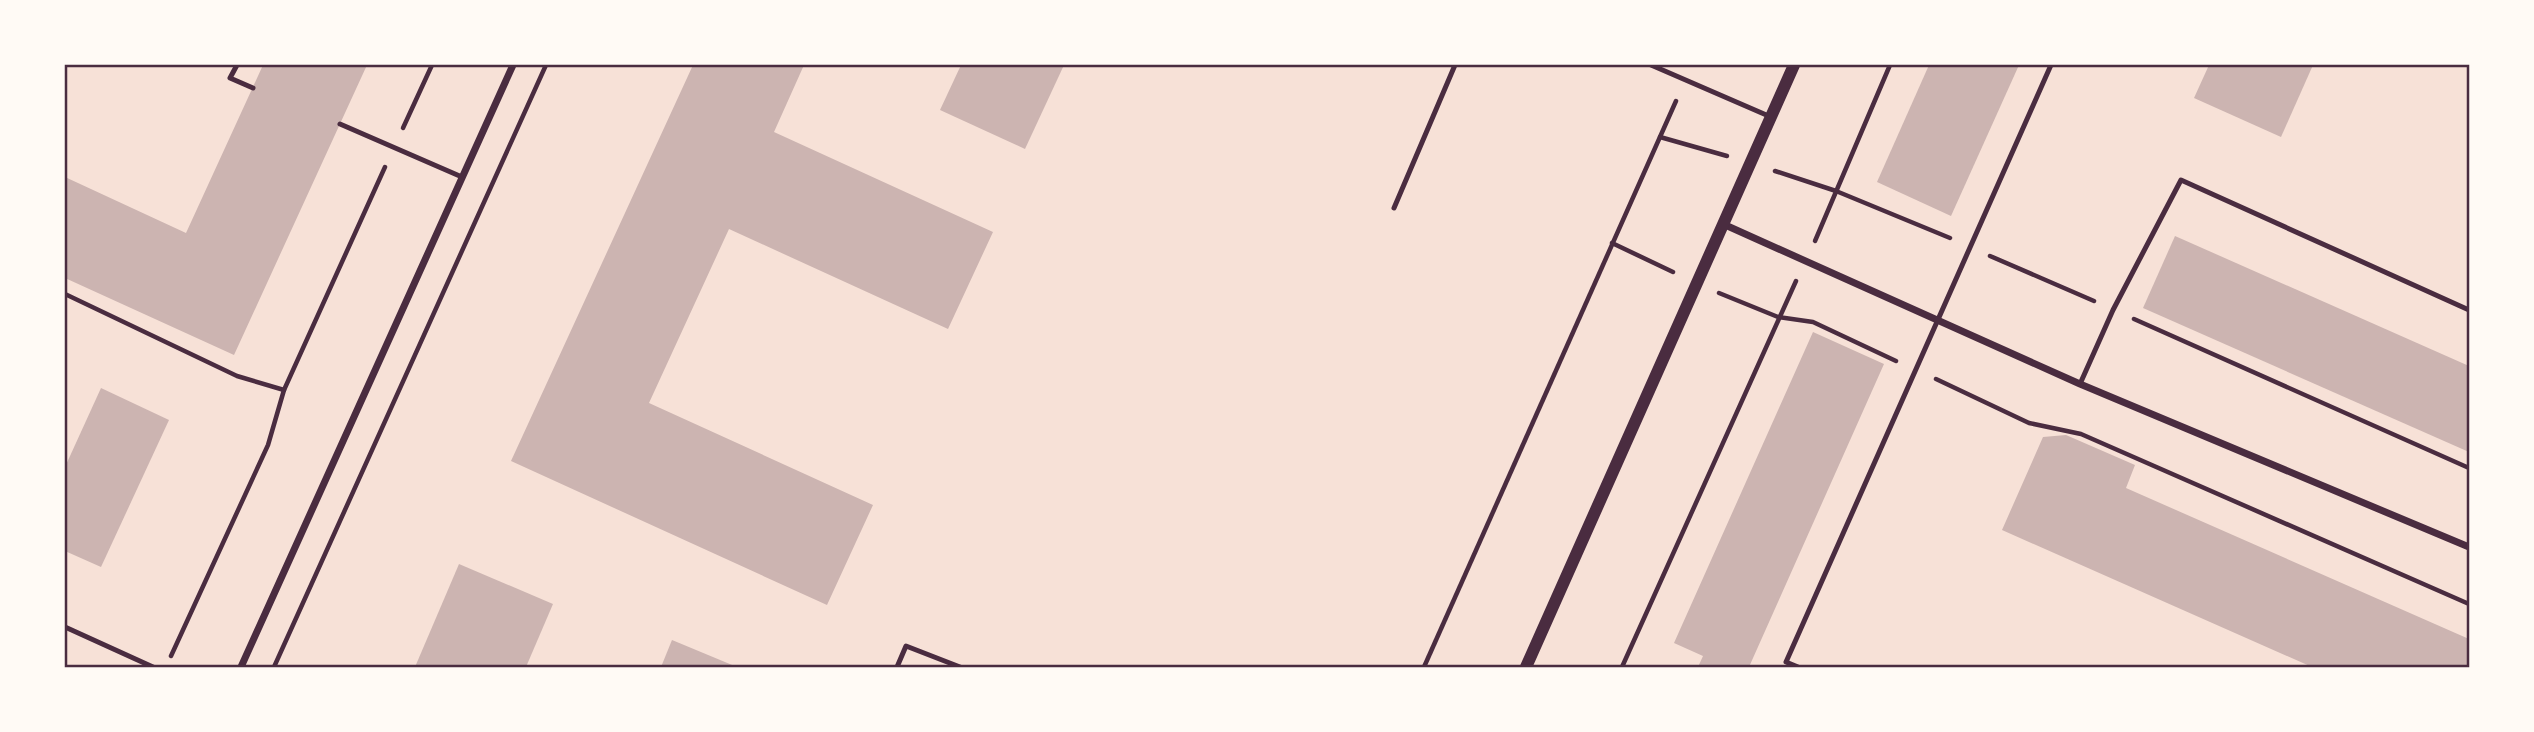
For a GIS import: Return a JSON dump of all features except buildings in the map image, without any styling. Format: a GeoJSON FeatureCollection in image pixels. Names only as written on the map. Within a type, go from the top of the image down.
{"type":"FeatureCollection","features":[{"type":"Feature","properties":{"kind":"street"},"geometry":{"type":"LineString","coordinates":[[241,667],[513,65]]}},
{"type":"Feature","properties":{"kind":"street"},"geometry":{"type":"LineString","coordinates":[[1526,667],[1794,65]]}},
{"type":"Feature","properties":{"kind":"street"},"geometry":{"type":"LineString","coordinates":[[1723,224],[2080,384],[2469,547]]}},
{"type":"Feature","properties":{"kind":"lane"},"geometry":{"type":"LineString","coordinates":[[237,65],[230,78],[253,88]]}},
{"type":"Feature","properties":{"kind":"lane"},"geometry":{"type":"LineString","coordinates":[[1394,208],[1455,65]]}},
{"type":"Feature","properties":{"kind":"lane"},"geometry":{"type":"LineString","coordinates":[[1651,65],[1771,117]]}},
{"type":"Feature","properties":{"kind":"lane"},"geometry":{"type":"LineString","coordinates":[[1798,667],[1786,662],[2051,65]]}},
{"type":"Feature","properties":{"kind":"lane"},"geometry":{"type":"LineString","coordinates":[[340,124],[462,177]]}},
{"type":"Feature","properties":{"kind":"lane"},"geometry":{"type":"LineString","coordinates":[[2080,384],[2113,310],[2181,180],[2469,310]]}},
{"type":"Feature","properties":{"kind":"lane"},"geometry":{"type":"LineString","coordinates":[[65,627],[153,667]]}},
{"type":"Feature","properties":{"kind":"lane"},"geometry":{"type":"LineString","coordinates":[[897,667],[906,646],[960,667]]}},
{"type":"Feature","properties":{"kind":"path"},"geometry":{"type":"LineString","coordinates":[[165,667],[268,445],[284,390],[432,65]]}},
{"type":"Feature","properties":{"kind":"path"},"geometry":{"type":"LineString","coordinates":[[274,667],[546,65]]}},
{"type":"Feature","properties":{"kind":"path"},"geometry":{"type":"LineString","coordinates":[[1622,667],[1778,317],[1806,262],[1890,65]]}},
{"type":"Feature","properties":{"kind":"path"},"geometry":{"type":"LineString","coordinates":[[1424,667],[1685,80]]}},
{"type":"Feature","properties":{"kind":"path"},"geometry":{"type":"LineString","coordinates":[[1660,137],[1836,191],[1971,247],[2469,468]]}},
{"type":"Feature","properties":{"kind":"path"},"geometry":{"type":"LineString","coordinates":[[1612,243],[1778,317],[1813,322],[2029,423],[2081,434],[2469,604]]}},
{"type":"Feature","properties":{"kind":"path"},"geometry":{"type":"LineString","coordinates":[[65,294],[237,376],[284,390]]}}]}
